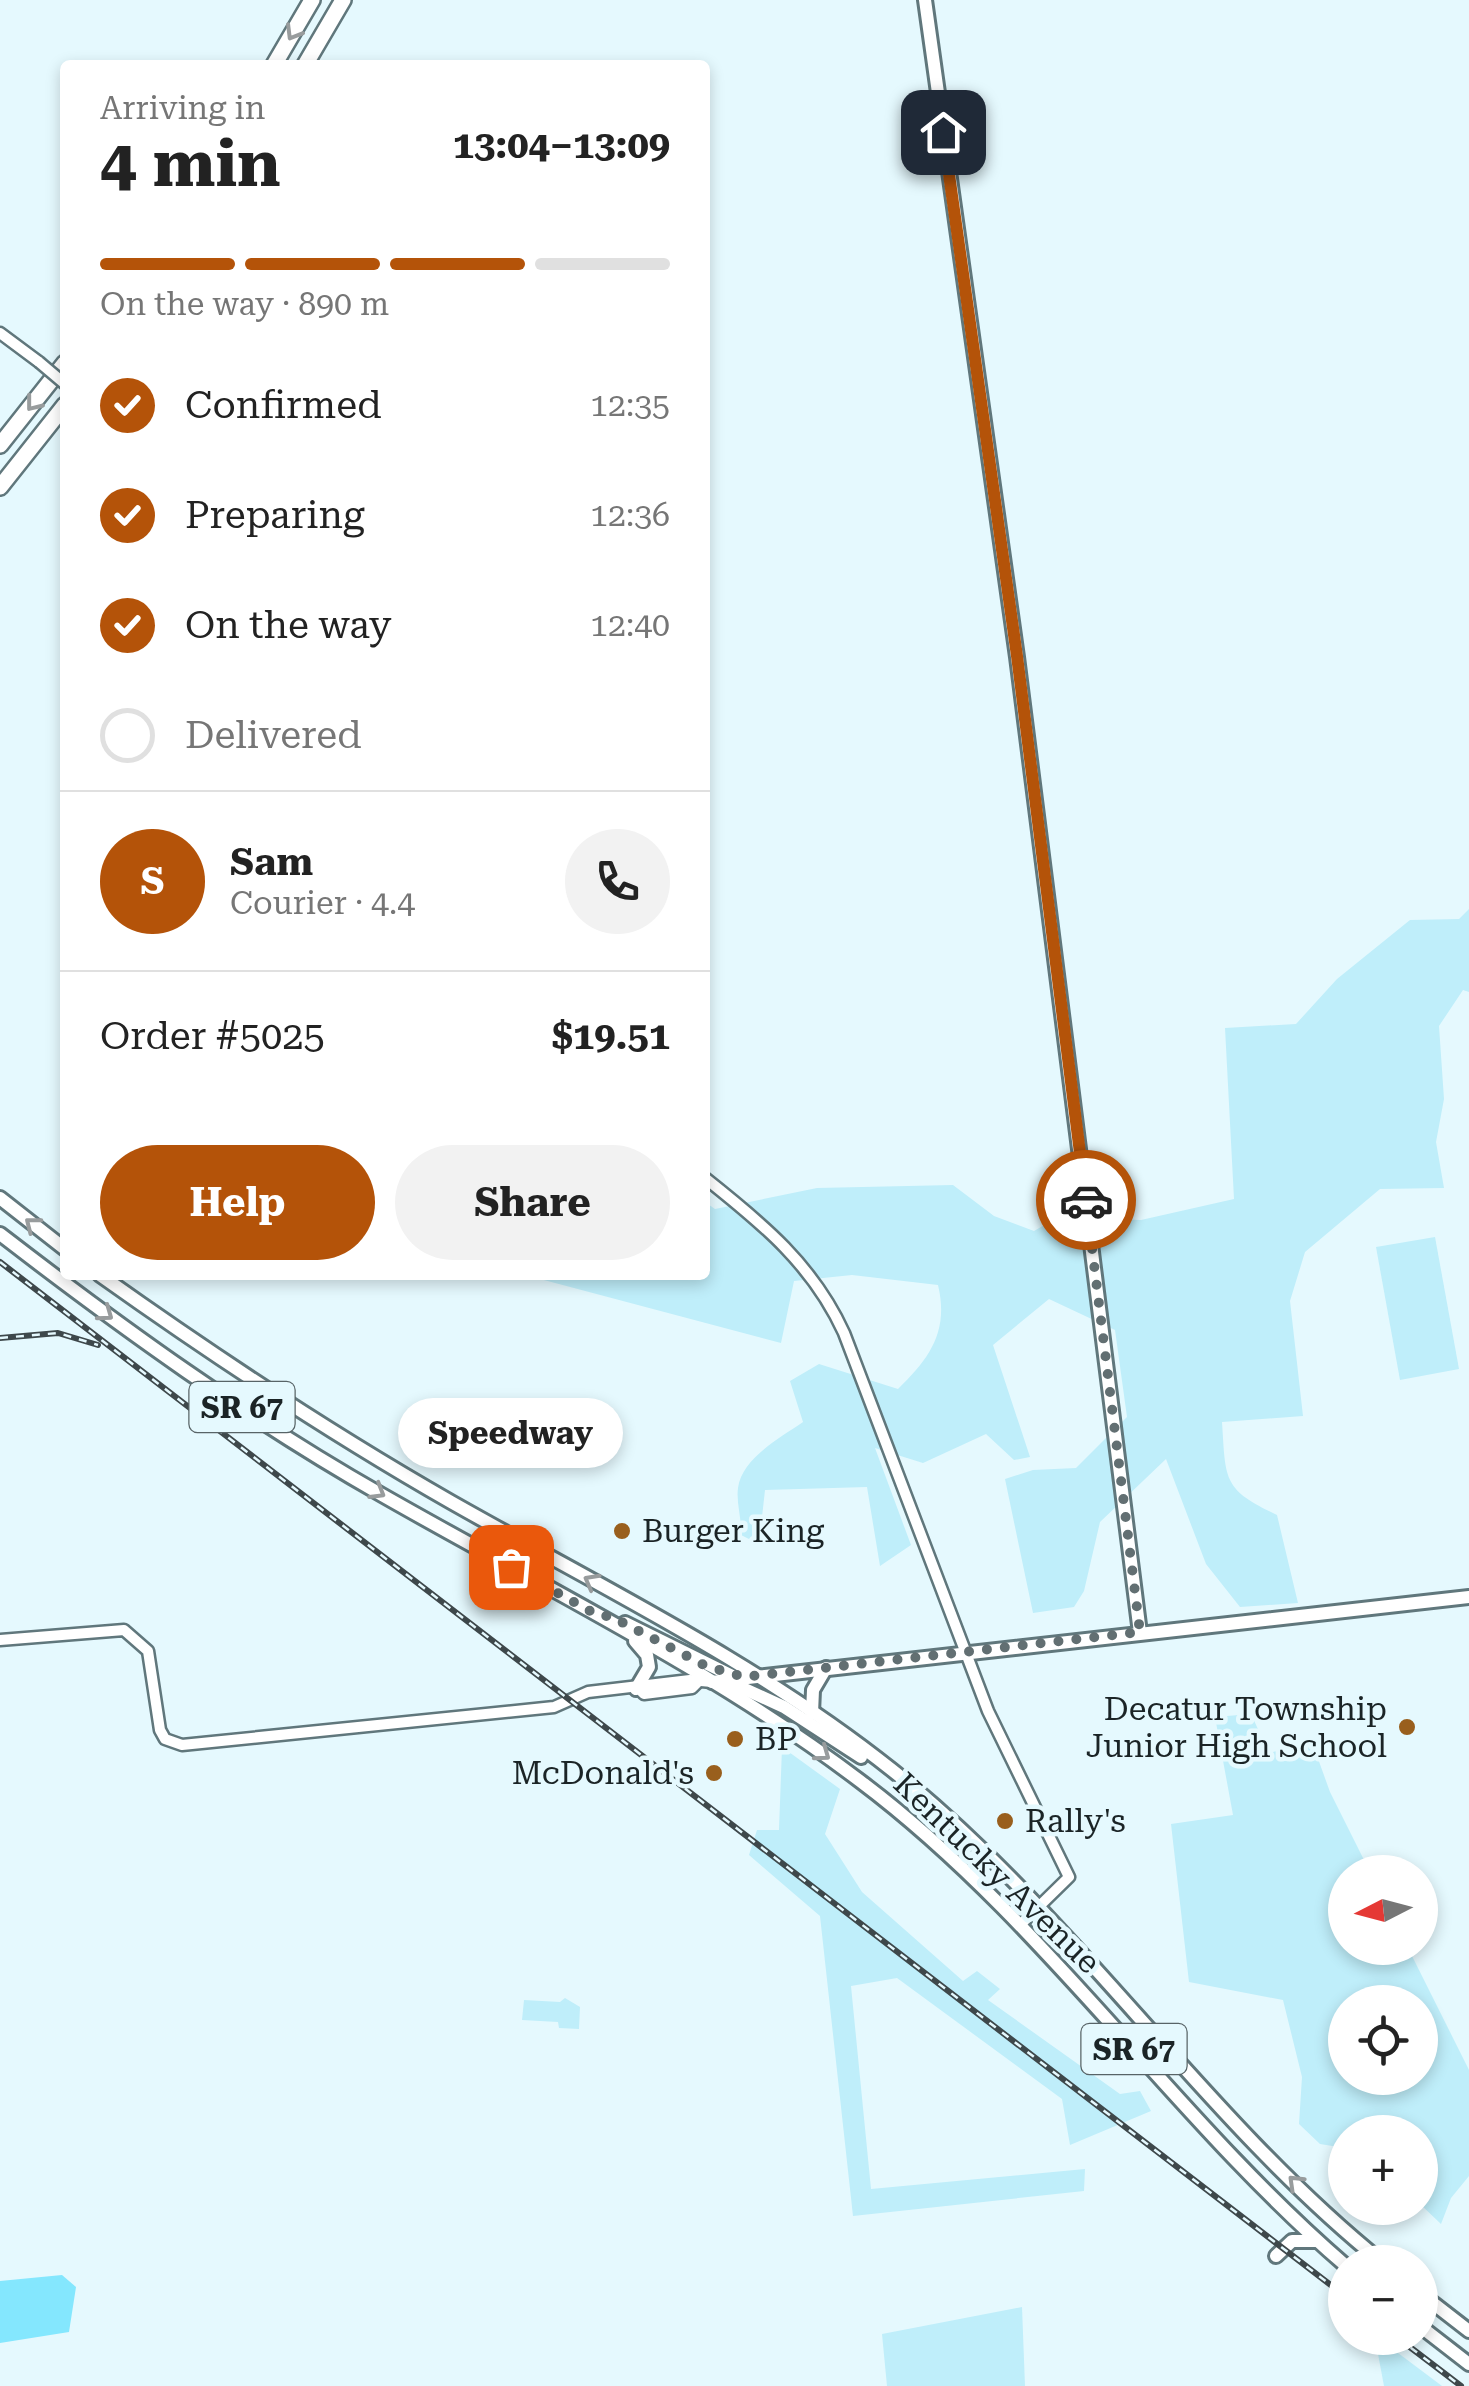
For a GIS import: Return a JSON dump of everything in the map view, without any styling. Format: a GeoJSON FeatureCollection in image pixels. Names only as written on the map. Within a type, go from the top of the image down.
{"type":"FeatureCollection","features":[{"type":"Feature","properties":{"kind":"highway"},"geometry":{"type":"LineString","coordinates":[[277,60],[312,0]]}},
{"type":"Feature","properties":{"kind":"highway"},"geometry":{"type":"LineString","coordinates":[[308,60],[343,0]]}},
{"type":"Feature","properties":{"kind":"highway"},"geometry":{"type":"LineString","coordinates":[[0,445],[60,368]]}},
{"type":"Feature","properties":{"kind":"highway"},"geometry":{"type":"LineString","coordinates":[[0,487],[60,411]]}},
{"type":"Feature","properties":{"kind":"main road"},"geometry":{"type":"LineString","coordinates":[[925,0],[1017,656],[1140,1632]]}},
{"type":"Feature","properties":{"kind":"main road"},"geometry":{"type":"LineString","coordinates":[[0,1198],[60,1245]]}},
{"type":"Feature","properties":{"kind":"main road","name":"Kentucky Avenue"},"geometry":{"type":"LineString","coordinates":[[0,1234],[60,1277]]}},
{"type":"Feature","properties":{"kind":"main road","name":"Kentucky Avenue"},"geometry":{"type":"LineString","coordinates":[[65,1280],[264,1422],[380,1494],[718,1681],[865,1784],[932,1840],[1020,1924],[1230,2154],[1328,2250]]}},
{"type":"Feature","properties":{"kind":"main road","name":"Kentucky Avenue"},"geometry":{"type":"LineString","coordinates":[[107,1280],[333,1432],[812,1713],[898,1775],[1002,1866],[1260,2148],[1364,2245]]}},
{"type":"Feature","properties":{"kind":"main road"},"geometry":{"type":"LineString","coordinates":[[718,1681],[1469,1597]]}},
{"type":"Feature","properties":{"kind":"main road"},"geometry":{"type":"LineString","coordinates":[[599,1616],[610,1616],[706,1666],[749,1676]]}},
{"type":"Feature","properties":{"kind":"main road"},"geometry":{"type":"LineString","coordinates":[[626,1633],[644,1650],[649,1663],[648,1674],[638,1689]]}},
{"type":"Feature","properties":{"kind":"main road"},"geometry":{"type":"LineString","coordinates":[[812,1713],[812,1690],[826,1668]]}},
{"type":"Feature","properties":{"kind":"main road"},"geometry":{"type":"LineString","coordinates":[[718,1681],[768,1698],[883,1772],[898,1775]]}},
{"type":"Feature","properties":{"kind":"main road"},"geometry":{"type":"LineString","coordinates":[[1276,2256],[1292,2241],[1317,2241]]}},
{"type":"Feature","properties":{"kind":"main road"},"geometry":{"type":"LineString","coordinates":[[1438,2307],[1469,2331]]}},
{"type":"Feature","properties":{"kind":"main road"},"geometry":{"type":"LineString","coordinates":[[1438,2340],[1469,2364]]}},
{"type":"Feature","properties":{"kind":"street"},"geometry":{"type":"LineString","coordinates":[[0,332],[60,380]]}},
{"type":"Feature","properties":{"kind":"street"},"geometry":{"type":"LineString","coordinates":[[710,1182],[795,1254],[830,1304],[996,1729],[1070,1876],[1020,1924]]}},
{"type":"Feature","properties":{"kind":"street"},"geometry":{"type":"LineString","coordinates":[[0,1640],[124,1630],[148,1652],[158,1727],[166,1739],[178,1744],[554,1707],[579,1694],[638,1689],[644,1694],[718,1681]]}},
{"type":"Feature","properties":{"kind":"shaded area"},"geometry":{"type":"Polygon","coordinates":[[[1469,909],[1469,992],[1463,990],[1439,1026],[1444,1099],[1436,1142],[1444,1188],[1380,1189],[1305,1252],[1290,1301],[1303,1416],[1222,1422],[1230,1480],[1246,1498],[1277,1515],[1298,1603],[1240,1607],[1206,1564],[1166,1459],[1100,1522],[1084,1591],[1074,1607],[1033,1613],[1005,1479],[1033,1470],[1076,1468],[1127,1417],[1115,1330],[1049,1299],[993,1345],[1030,1457],[1014,1460],[986,1434],[923,1463],[875,1448],[911,1545],[880,1566],[867,1487],[765,1490],[759,1544],[741,1535],[738,1488],[754,1458],[803,1422],[790,1381],[819,1364],[898,1389],[909,1378],[928,1355],[939,1330],[938,1285],[852,1275],[794,1281],[781,1343],[544,1280],[710,1280],[710,1206],[715,1209],[817,1188],[953,1185],[994,1216],[1034,1231],[1058,1217],[1141,1220],[1234,1199],[1225,1028],[1296,1024],[1337,979],[1410,920],[1459,919],[1469,909]]]}},
{"type":"Feature","properties":{"kind":"shaded area"},"geometry":{"type":"Polygon","coordinates":[[[1435,1237],[1459,1369],[1400,1380],[1376,1247],[1435,1237]]]}},
{"type":"Feature","properties":{"kind":"shaded area"},"geometry":{"type":"Polygon","coordinates":[[[1251,1714],[1269,1753],[1312,1742],[1330,1792],[1362,1855],[1328,1855],[1328,1965],[1416,1965],[1426,1985],[1328,1985],[1328,2095],[1438,2095],[1438,2008],[1469,2070],[1469,2176],[1451,2198],[1441,2224],[1438,2115],[1328,2115],[1328,2145],[1320,2144],[1299,2124],[1302,2077],[1283,2000],[1189,1982],[1171,1824],[1233,1815],[1215,1717],[1251,1714]]]}},
{"type":"Feature","properties":{"kind":"shaded area"},"geometry":{"type":"Polygon","coordinates":[[[782,1747],[840,1789],[825,1834],[862,1892],[963,1981],[977,1971],[1000,1989],[988,2000],[1120,2094],[1140,2091],[1151,2111],[1070,2145],[1062,2099],[897,1978],[851,1986],[871,2189],[1085,2169],[1084,2191],[853,2216],[820,1916],[749,1855],[757,1830],[779,1830],[782,1747]]]}},
{"type":"Feature","properties":{"kind":"shaded area"},"geometry":{"type":"Polygon","coordinates":[[[565,1998],[580,2007],[579,2029],[559,2028],[558,2022],[522,2020],[524,2000],[560,2002],[565,1998]]]}},
{"type":"Feature","properties":{"kind":"shaded area"},"geometry":{"type":"Polygon","coordinates":[[[1022,2307],[1025,2386],[887,2386],[882,2334],[1022,2307]]]}},
{"type":"Feature","properties":{"kind":"shaded area"},"geometry":{"type":"Polygon","coordinates":[[[1378,2355],[1401,2355],[1442,2386],[1384,2386],[1378,2355]]]}},
{"type":"Feature","properties":{"kind":"water"},"geometry":{"type":"Polygon","coordinates":[[[62,2275],[76,2287],[69,2332],[0,2343],[0,2281],[62,2275]]]}},
{"type":"Feature","properties":{"kind":"railway"},"geometry":{"type":"LineString","coordinates":[[0,1262],[1328,2283]]}},
{"type":"Feature","properties":{"kind":"railway"},"geometry":{"type":"LineString","coordinates":[[0,1338],[58,1333],[98,1345]]}},
{"type":"Feature","properties":{"kind":"railway"},"geometry":{"type":"LineString","coordinates":[[1420,2355],[1461,2386]]}},
{"type":"Feature","properties":{"kind":"way so far"},"geometry":{"type":"LineString","coordinates":[[511,1567],[599,1616],[610,1616],[725,1674],[744,1677],[1140,1632],[1086,1200]]}},
{"type":"Feature","properties":{"kind":"place","name":"Burger King"},"geometry":{"type":"Point","coordinates":[622,1531]}},
{"type":"Feature","properties":{"kind":"place","name":"Speedway"},"geometry":{"type":"Point","coordinates":[511,1567]}},
{"type":"Feature","properties":{"kind":"place","name":"Decatur Township Junior High School"},"geometry":{"type":"Point","coordinates":[1407,1727]}},
{"type":"Feature","properties":{"kind":"place","name":"BP"},"geometry":{"type":"Point","coordinates":[735,1739]}},
{"type":"Feature","properties":{"kind":"place","name":"McDonald's"},"geometry":{"type":"Point","coordinates":[714,1773]}},
{"type":"Feature","properties":{"kind":"place","name":"Rally's"},"geometry":{"type":"Point","coordinates":[1005,1821]}},
{"type":"Feature","properties":{"kind":"route"},"geometry":{"type":"LineString","coordinates":[[943,132],[1017,656],[1086,1200]]}}]}
